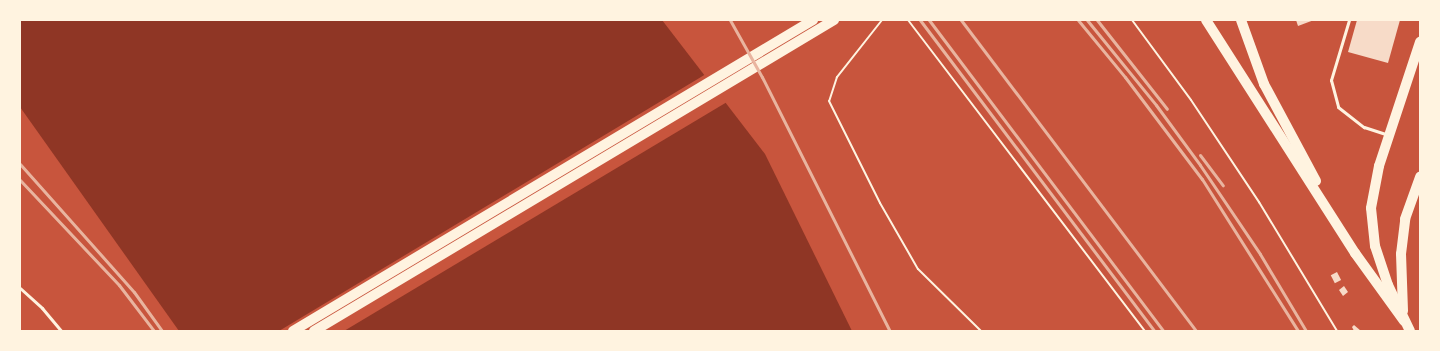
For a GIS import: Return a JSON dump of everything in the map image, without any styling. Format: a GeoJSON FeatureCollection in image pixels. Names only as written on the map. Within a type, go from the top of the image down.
{"type":"FeatureCollection","features":[{"type":"Feature","properties":{"kind":"main road"},"geometry":{"type":"LineString","coordinates":[[293,331],[813,20]]}},
{"type":"Feature","properties":{"kind":"main road"},"geometry":{"type":"LineString","coordinates":[[314,331],[834,20]]}},
{"type":"Feature","properties":{"kind":"main road"},"geometry":{"type":"LineString","coordinates":[[1206,20],[1355,253],[1410,331]]}},
{"type":"Feature","properties":{"kind":"main road"},"geometry":{"type":"LineString","coordinates":[[1241,20],[1264,84],[1355,253]]}},
{"type":"Feature","properties":{"kind":"main road"},"geometry":{"type":"LineString","coordinates":[[1404,321],[1375,246],[1371,208],[1378,166],[1420,42]]}},
{"type":"Feature","properties":{"kind":"main road"},"geometry":{"type":"LineString","coordinates":[[1404,321],[1401,254],[1405,219],[1420,177]]}},
{"type":"Feature","properties":{"kind":"lane"},"geometry":{"type":"LineString","coordinates":[[1349,20],[1331,80],[1338,107],[1364,127],[1389,135]]}},
{"type":"Feature","properties":{"kind":"lane"},"geometry":{"type":"LineString","coordinates":[[20,288],[42,308],[61,331]]}},
{"type":"Feature","properties":{"kind":"path"},"geometry":{"type":"LineString","coordinates":[[882,20],[837,76],[829,101],[880,203],[918,269],[981,331]]}},
{"type":"Feature","properties":{"kind":"path"},"geometry":{"type":"LineString","coordinates":[[908,20],[1145,331]]}},
{"type":"Feature","properties":{"kind":"path"},"geometry":{"type":"LineString","coordinates":[[1132,20],[1191,100],[1259,202],[1337,331]]}},
{"type":"Feature","properties":{"kind":"shaded area"},"geometry":{"type":"Polygon","coordinates":[[[20,20],[662,20],[765,154],[852,331],[179,331],[20,107],[20,20]]]}},
{"type":"Feature","properties":{"kind":"pier"},"geometry":{"type":"Polygon","coordinates":[[[706,74],[727,102],[344,331],[279,331],[706,74]]]}},
{"type":"Feature","properties":{"kind":"building"},"geometry":{"type":"Polygon","coordinates":[[[1296,20],[1314,20],[1298,26],[1296,20]]]}},
{"type":"Feature","properties":{"kind":"building"},"geometry":{"type":"Polygon","coordinates":[[[1357,20],[1400,20],[1388,63],[1348,52],[1357,20]]]}},
{"type":"Feature","properties":{"kind":"building"},"geometry":{"type":"Polygon","coordinates":[[[1337,272],[1341,280],[1335,283],[1331,275],[1337,272]]]}},
{"type":"Feature","properties":{"kind":"building"},"geometry":{"type":"Polygon","coordinates":[[[1344,286],[1348,292],[1343,296],[1339,290],[1344,286]]]}},
{"type":"Feature","properties":{"kind":"building"},"geometry":{"type":"Polygon","coordinates":[[[1354,325],[1361,331],[1354,331],[1352,327],[1354,325]]]}},
{"type":"Feature","properties":{"kind":"railway"},"geometry":{"type":"LineString","coordinates":[[730,20],[762,77],[890,331]]}},
{"type":"Feature","properties":{"kind":"railway"},"geometry":{"type":"LineString","coordinates":[[920,20],[1154,331]]}},
{"type":"Feature","properties":{"kind":"railway"},"geometry":{"type":"LineString","coordinates":[[929,20],[1163,331]]}},
{"type":"Feature","properties":{"kind":"railway"},"geometry":{"type":"LineString","coordinates":[[961,20],[1196,331]]}},
{"type":"Feature","properties":{"kind":"railway"},"geometry":{"type":"LineString","coordinates":[[1078,20],[1125,77],[1202,179],[1298,331]]}},
{"type":"Feature","properties":{"kind":"railway"},"geometry":{"type":"LineString","coordinates":[[1087,20],[1156,105],[1200,165],[1260,254],[1306,331]]}},
{"type":"Feature","properties":{"kind":"railway"},"geometry":{"type":"LineString","coordinates":[[1097,20],[1167,109]]}},
{"type":"Feature","properties":{"kind":"railway"},"geometry":{"type":"LineString","coordinates":[[1200,155],[1223,185]]}},
{"type":"Feature","properties":{"kind":"railway"},"geometry":{"type":"LineString","coordinates":[[20,164],[134,292],[162,331]]}},
{"type":"Feature","properties":{"kind":"railway"},"geometry":{"type":"LineString","coordinates":[[20,180],[119,285],[154,331]]}}]}
